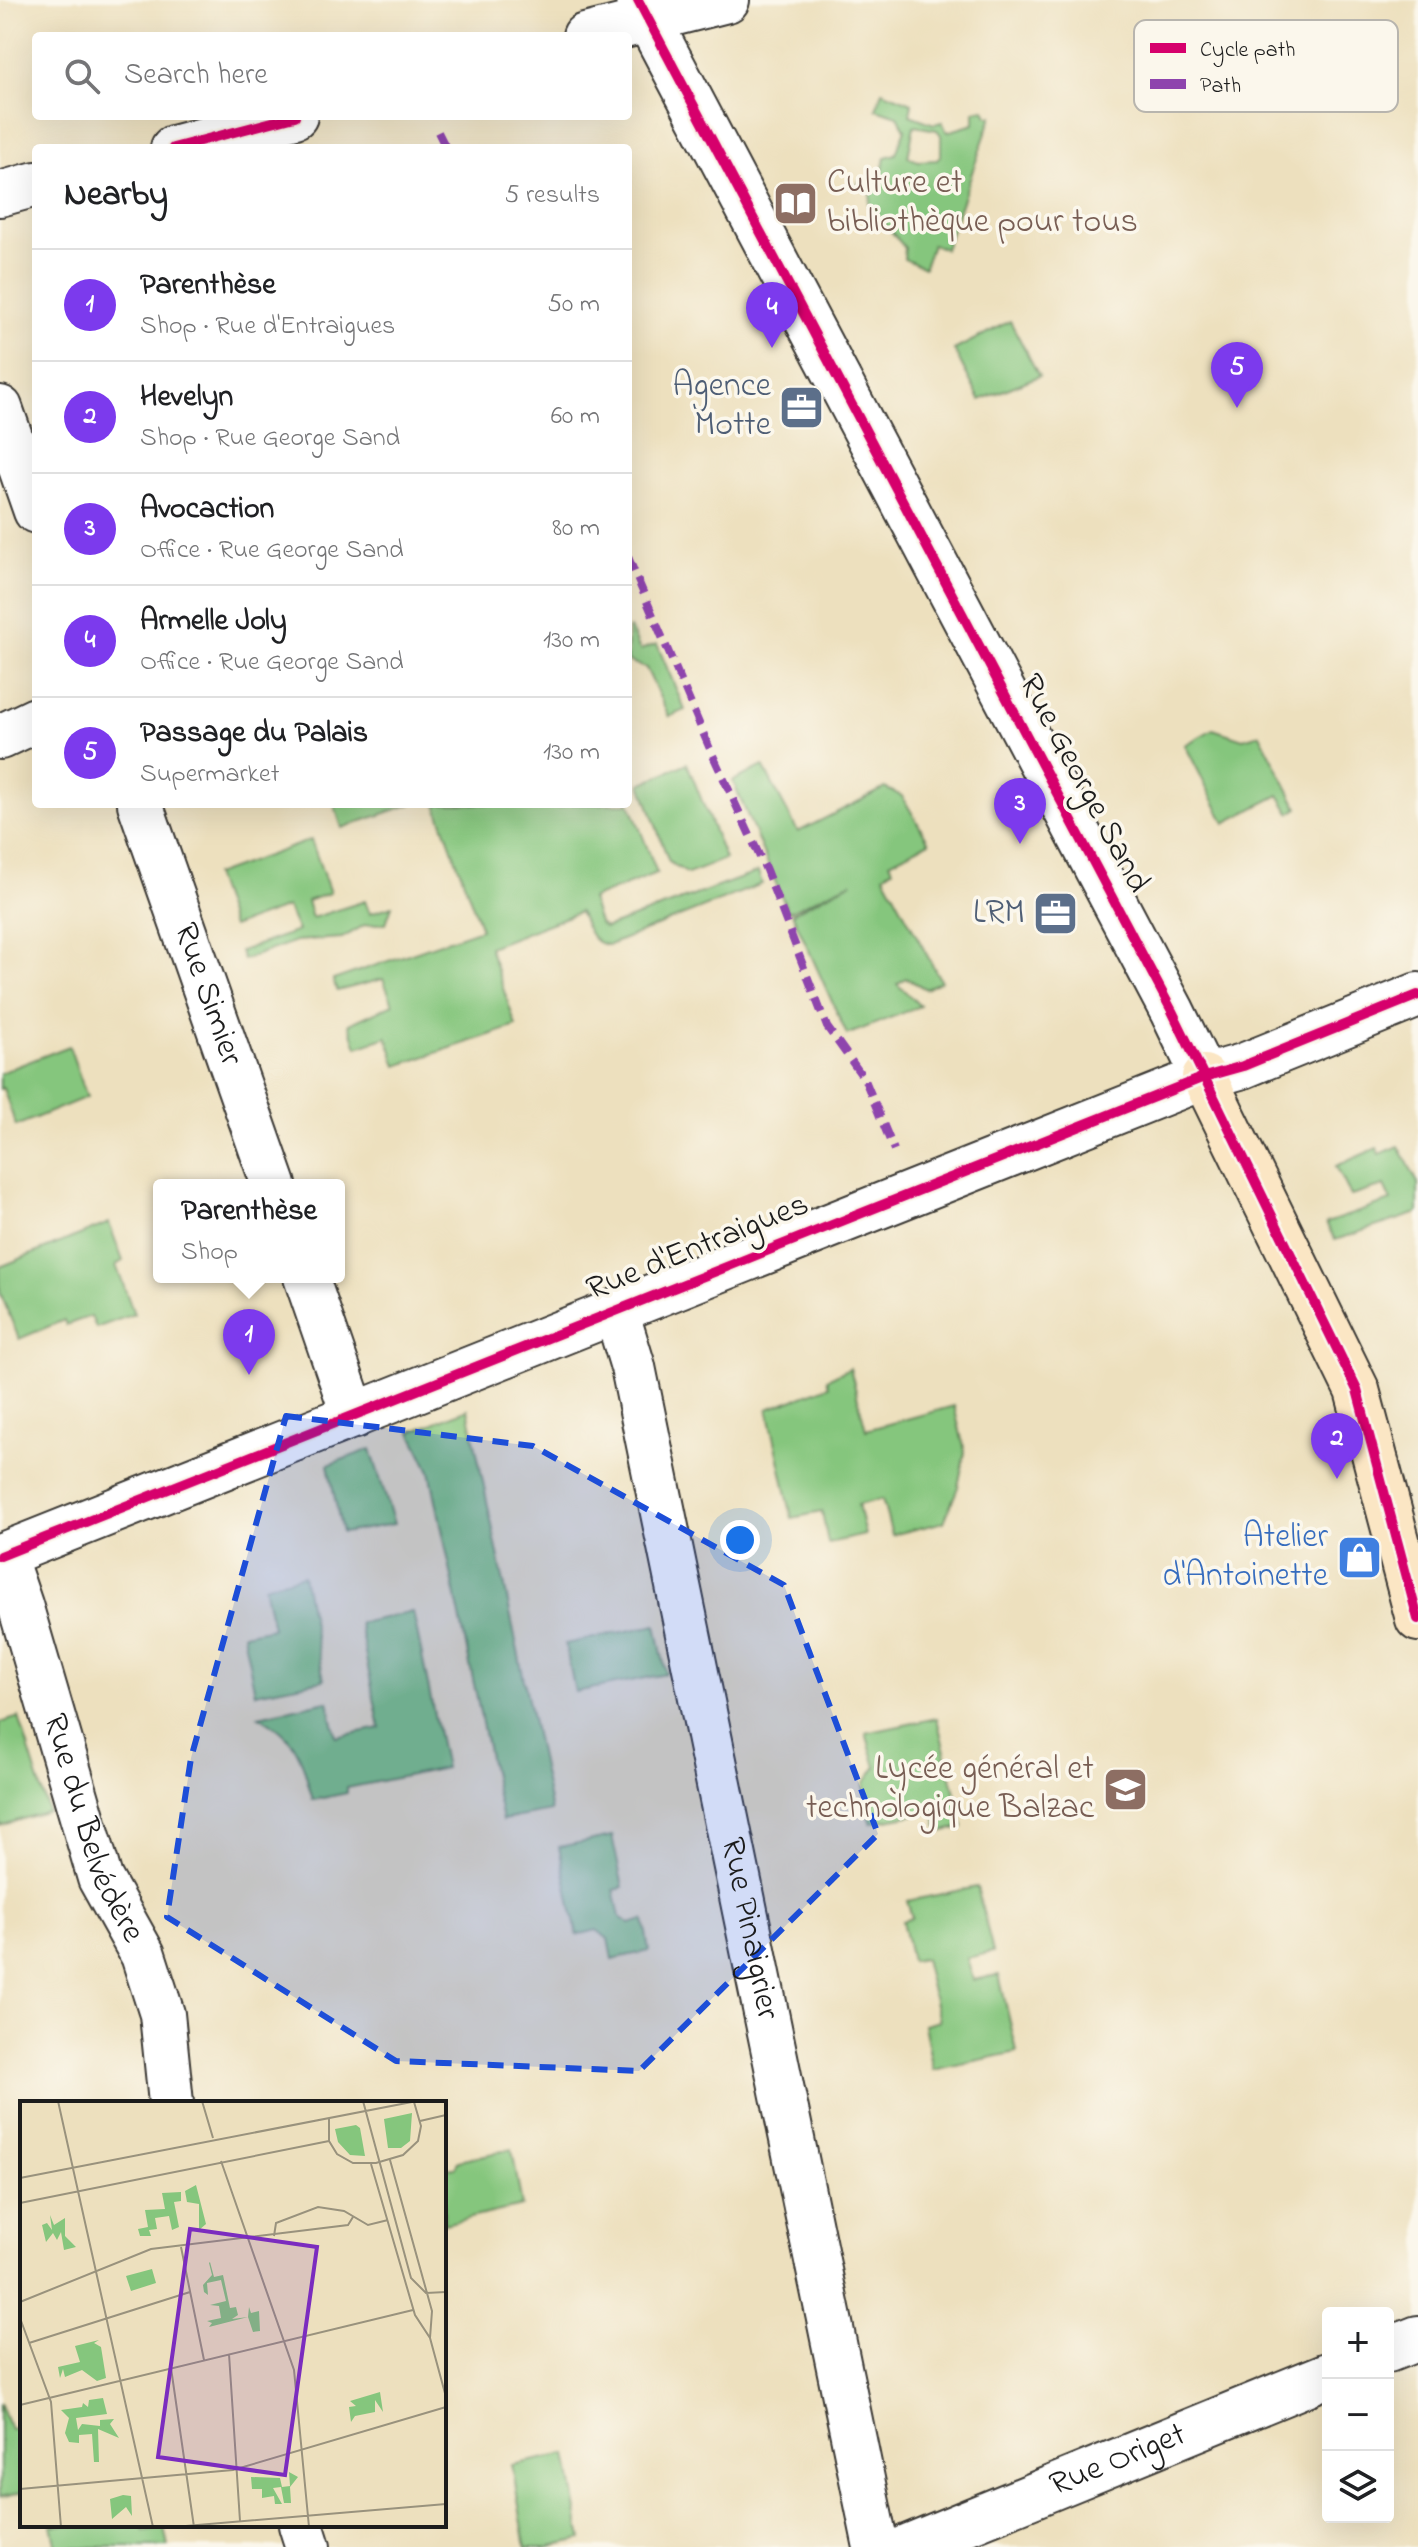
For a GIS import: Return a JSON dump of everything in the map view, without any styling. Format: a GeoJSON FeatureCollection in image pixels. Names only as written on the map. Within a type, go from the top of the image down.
{"type":"FeatureCollection","features":[{"type":"Feature","properties":{"kind":"street"},"geometry":{"type":"LineString","coordinates":[[594,32],[643,10],[727,0]]}},
{"type":"Feature","properties":{"kind":"street","name":"Rue George Sand"},"geometry":{"type":"LineString","coordinates":[[643,10],[1172,1011],[1357,1390],[1418,1619]]}},
{"type":"Feature","properties":{"kind":"street"},"geometry":{"type":"LineString","coordinates":[[188,144],[280,120]]}},
{"type":"Feature","properties":{"kind":"street"},"geometry":{"type":"LineString","coordinates":[[0,194],[32,185]]}},
{"type":"Feature","properties":{"kind":"street"},"geometry":{"type":"LineString","coordinates":[[0,408],[32,500]]}},
{"type":"Feature","properties":{"kind":"street"},"geometry":{"type":"LineString","coordinates":[[0,737],[32,722]]}},
{"type":"Feature","properties":{"kind":"street","name":"Rue Simier"},"geometry":{"type":"LineString","coordinates":[[141,808],[272,1179]]}},
{"type":"Feature","properties":{"kind":"street","name":"Rue d'Entraigues"},"geometry":{"type":"LineString","coordinates":[[2,1556],[1204,1077],[1243,1066],[1418,995]]}},
{"type":"Feature","properties":{"kind":"street"},"geometry":{"type":"LineString","coordinates":[[308,1283],[354,1416]]}},
{"type":"Feature","properties":{"kind":"street","name":"Rue Pinaigrier"},"geometry":{"type":"LineString","coordinates":[[616,1311],[633,1367],[876,2547]]}},
{"type":"Feature","properties":{"kind":"street","name":"Rue du Belvédère"},"geometry":{"type":"LineString","coordinates":[[2,1556],[20,1605],[100,1878],[143,1955],[162,2014],[171,2101]]}},
{"type":"Feature","properties":{"kind":"street"},"geometry":{"type":"LineString","coordinates":[[1394,2348],[1418,2338]]}},
{"type":"Feature","properties":{"kind":"street","name":"Rue Origet"},"geometry":{"type":"LineString","coordinates":[[907,2547],[1322,2377]]}},
{"type":"Feature","properties":{"kind":"street"},"geometry":{"type":"LineString","coordinates":[[302,2527],[308,2547]]}},
{"type":"Feature","properties":{"kind":"highlighted area"},"geometry":{"type":"Polygon","coordinates":[[[286,1416],[533,1446],[784,1585],[878,1834],[639,2071],[396,2061],[167,1917],[191,1758],[286,1416]]]}},
{"type":"Feature","properties":{"kind":"green space"},"geometry":{"type":"Polygon","coordinates":[[[882,91],[912,103],[910,115],[934,124],[942,122],[947,132],[974,124],[974,111],[985,109],[988,116],[992,116],[945,249],[932,244],[924,268],[904,259],[905,248],[869,205],[871,189],[857,186],[860,180],[869,183],[882,174],[885,157],[896,154],[905,129],[898,116],[876,109],[882,91]],[[914,126],[908,157],[918,161],[937,160],[941,155],[941,135],[937,130],[914,126]]]}},
{"type":"Feature","properties":{"kind":"green space"},"geometry":{"type":"Polygon","coordinates":[[[1010,321],[1039,376],[980,400],[954,350],[1010,321]]]}},
{"type":"Feature","properties":{"kind":"green space"},"geometry":{"type":"Polygon","coordinates":[[[632,632],[640,650],[657,644],[685,710],[669,717],[646,668],[632,663],[632,632]]]}},
{"type":"Feature","properties":{"kind":"green space"},"geometry":{"type":"Polygon","coordinates":[[[1213,729],[1243,739],[1260,734],[1298,808],[1290,813],[1279,795],[1225,823],[1185,745],[1213,729]]]}},
{"type":"Feature","properties":{"kind":"green space"},"geometry":{"type":"Polygon","coordinates":[[[687,763],[725,859],[688,874],[669,862],[641,784],[687,763]]]}},
{"type":"Feature","properties":{"kind":"green space"},"geometry":{"type":"Polygon","coordinates":[[[763,766],[798,832],[885,788],[902,796],[929,842],[890,862],[893,869],[884,875],[941,981],[926,989],[906,978],[897,984],[920,1006],[847,1035],[792,913],[852,882],[788,912],[733,781],[763,766]]]}},
{"type":"Feature","properties":{"kind":"green space"},"geometry":{"type":"Polygon","coordinates":[[[335,808],[400,808],[342,828],[335,808]]]}},
{"type":"Feature","properties":{"kind":"green space"},"geometry":{"type":"Polygon","coordinates":[[[437,808],[632,808],[657,873],[591,899],[599,923],[605,928],[758,872],[762,884],[609,945],[593,938],[579,912],[489,947],[516,1026],[397,1066],[387,1037],[357,1047],[349,1024],[393,1004],[383,979],[337,991],[333,980],[481,929],[437,808]]]}},
{"type":"Feature","properties":{"kind":"green space"},"geometry":{"type":"Polygon","coordinates":[[[311,840],[330,893],[307,901],[312,918],[365,901],[370,913],[392,906],[386,923],[365,925],[342,938],[296,941],[243,960],[240,951],[298,931],[287,907],[232,927],[214,875],[311,840]]]}},
{"type":"Feature","properties":{"kind":"green space"},"geometry":{"type":"Polygon","coordinates":[[[69,1046],[87,1097],[16,1126],[3,1088],[0,1089],[0,1073],[69,1046]]]}},
{"type":"Feature","properties":{"kind":"green space"},"geometry":{"type":"Polygon","coordinates":[[[1399,1146],[1418,1183],[1418,1213],[1335,1240],[1326,1223],[1391,1201],[1384,1186],[1351,1196],[1336,1166],[1377,1148],[1380,1154],[1399,1146]]]}},
{"type":"Feature","properties":{"kind":"green space"},"geometry":{"type":"Polygon","coordinates":[[[109,1223],[123,1261],[116,1265],[134,1314],[96,1328],[91,1316],[66,1325],[64,1320],[19,1339],[0,1292],[0,1267],[109,1223]]]}},
{"type":"Feature","properties":{"kind":"green space"},"geometry":{"type":"Polygon","coordinates":[[[850,1368],[866,1430],[954,1406],[965,1452],[958,1487],[944,1522],[892,1535],[882,1499],[858,1505],[865,1535],[828,1543],[822,1512],[792,1518],[768,1409],[829,1386],[827,1379],[850,1368]]]}},
{"type":"Feature","properties":{"kind":"green space"},"geometry":{"type":"Polygon","coordinates":[[[468,1409],[551,1811],[502,1820],[430,1471],[411,1432],[468,1409]]]}},
{"type":"Feature","properties":{"kind":"green space"},"geometry":{"type":"Polygon","coordinates":[[[371,1449],[394,1524],[342,1533],[328,1465],[371,1449]]]}},
{"type":"Feature","properties":{"kind":"green space"},"geometry":{"type":"Polygon","coordinates":[[[303,1575],[324,1680],[255,1693],[243,1634],[273,1628],[264,1586],[303,1575]]]}},
{"type":"Feature","properties":{"kind":"green space"},"geometry":{"type":"Polygon","coordinates":[[[413,1612],[445,1768],[347,1788],[347,1793],[313,1800],[297,1751],[283,1733],[259,1716],[328,1701],[336,1737],[380,1728],[359,1623],[413,1612]]]}},
{"type":"Feature","properties":{"kind":"green space"},"geometry":{"type":"Polygon","coordinates":[[[656,1625],[666,1674],[575,1692],[565,1644],[656,1625]]]}},
{"type":"Feature","properties":{"kind":"green space"},"geometry":{"type":"Polygon","coordinates":[[[19,1717],[48,1811],[0,1826],[0,1723],[19,1717]]]}},
{"type":"Feature","properties":{"kind":"green space"},"geometry":{"type":"Polygon","coordinates":[[[937,1718],[963,1827],[939,1832],[934,1811],[871,1823],[864,1784],[876,1767],[866,1733],[937,1718]]]}},
{"type":"Feature","properties":{"kind":"green space"},"geometry":{"type":"Polygon","coordinates":[[[612,1836],[623,1887],[614,1889],[620,1917],[630,1924],[644,1920],[649,1951],[612,1959],[608,1939],[597,1930],[577,1935],[559,1847],[612,1836]]]}},
{"type":"Feature","properties":{"kind":"green space"},"geometry":{"type":"Polygon","coordinates":[[[977,1887],[993,1952],[967,1958],[973,1980],[999,1975],[1017,2052],[933,2070],[924,2025],[939,2021],[924,1959],[911,1961],[902,1921],[912,1918],[907,1901],[977,1887]]]}},
{"type":"Feature","properties":{"kind":"green space"},"geometry":{"type":"Polygon","coordinates":[[[512,2149],[522,2206],[446,2224],[446,2168],[455,2167],[458,2161],[512,2149]]]}},
{"type":"Feature","properties":{"kind":"green space"},"geometry":{"type":"Polygon","coordinates":[[[0,2402],[10,2429],[20,2428],[20,2492],[0,2497],[0,2402]]]}},
{"type":"Feature","properties":{"kind":"green space"},"geometry":{"type":"Polygon","coordinates":[[[567,2454],[582,2539],[546,2547],[526,2547],[512,2465],[567,2454]]]}},
{"type":"Feature","properties":{"kind":"green space"},"geometry":{"type":"Polygon","coordinates":[[[51,2527],[143,2527],[144,2532],[164,2528],[168,2547],[56,2547],[51,2527]]]}},
{"type":"Feature","properties":{"kind":"marked path"},"geometry":{"type":"LineString","coordinates":[[438,132],[444,144]]}},
{"type":"Feature","properties":{"kind":"marked path"},"geometry":{"type":"LineString","coordinates":[[632,566],[766,870],[827,1027],[865,1080],[894,1150]]}},
{"type":"Feature","properties":{"kind":"cycle path"},"geometry":{"type":"LineString","coordinates":[[638,0],[1172,1011],[1357,1390],[1418,1619]]}},
{"type":"Feature","properties":{"kind":"cycle path"},"geometry":{"type":"LineString","coordinates":[[188,144],[280,120]]}},
{"type":"Feature","properties":{"kind":"cycle path"},"geometry":{"type":"LineString","coordinates":[[0,1556],[1204,1077],[1243,1066],[1418,995]]}},
{"type":"Feature","properties":{"kind":"place","name":"Culture et bibliothèque pour tous"},"geometry":{"type":"Point","coordinates":[796,204]}},
{"type":"Feature","properties":{"kind":"place","name":"Armelle Joly"},"geometry":{"type":"Point","coordinates":[772,348]}},
{"type":"Feature","properties":{"kind":"place","name":"Agence Motte"},"geometry":{"type":"Point","coordinates":[802,407]}},
{"type":"Feature","properties":{"kind":"place","name":"Passage du Palais"},"geometry":{"type":"Point","coordinates":[1237,408]}},
{"type":"Feature","properties":{"kind":"place","name":"Avocaction"},"geometry":{"type":"Point","coordinates":[1020,844]}},
{"type":"Feature","properties":{"kind":"place","name":"LRM"},"geometry":{"type":"Point","coordinates":[1056,914]}},
{"type":"Feature","properties":{"kind":"place","name":"Parenthèse"},"geometry":{"type":"Point","coordinates":[249,1375]}},
{"type":"Feature","properties":{"kind":"place","name":"Hevelyn"},"geometry":{"type":"Point","coordinates":[1337,1479]}},
{"type":"Feature","properties":{"kind":"place","name":"Atelier d'Antoinette"},"geometry":{"type":"Point","coordinates":[1359,1558]}},
{"type":"Feature","properties":{"kind":"place","name":"Lycée général et technologique Balzac"},"geometry":{"type":"Point","coordinates":[1125,1790]}}]}
